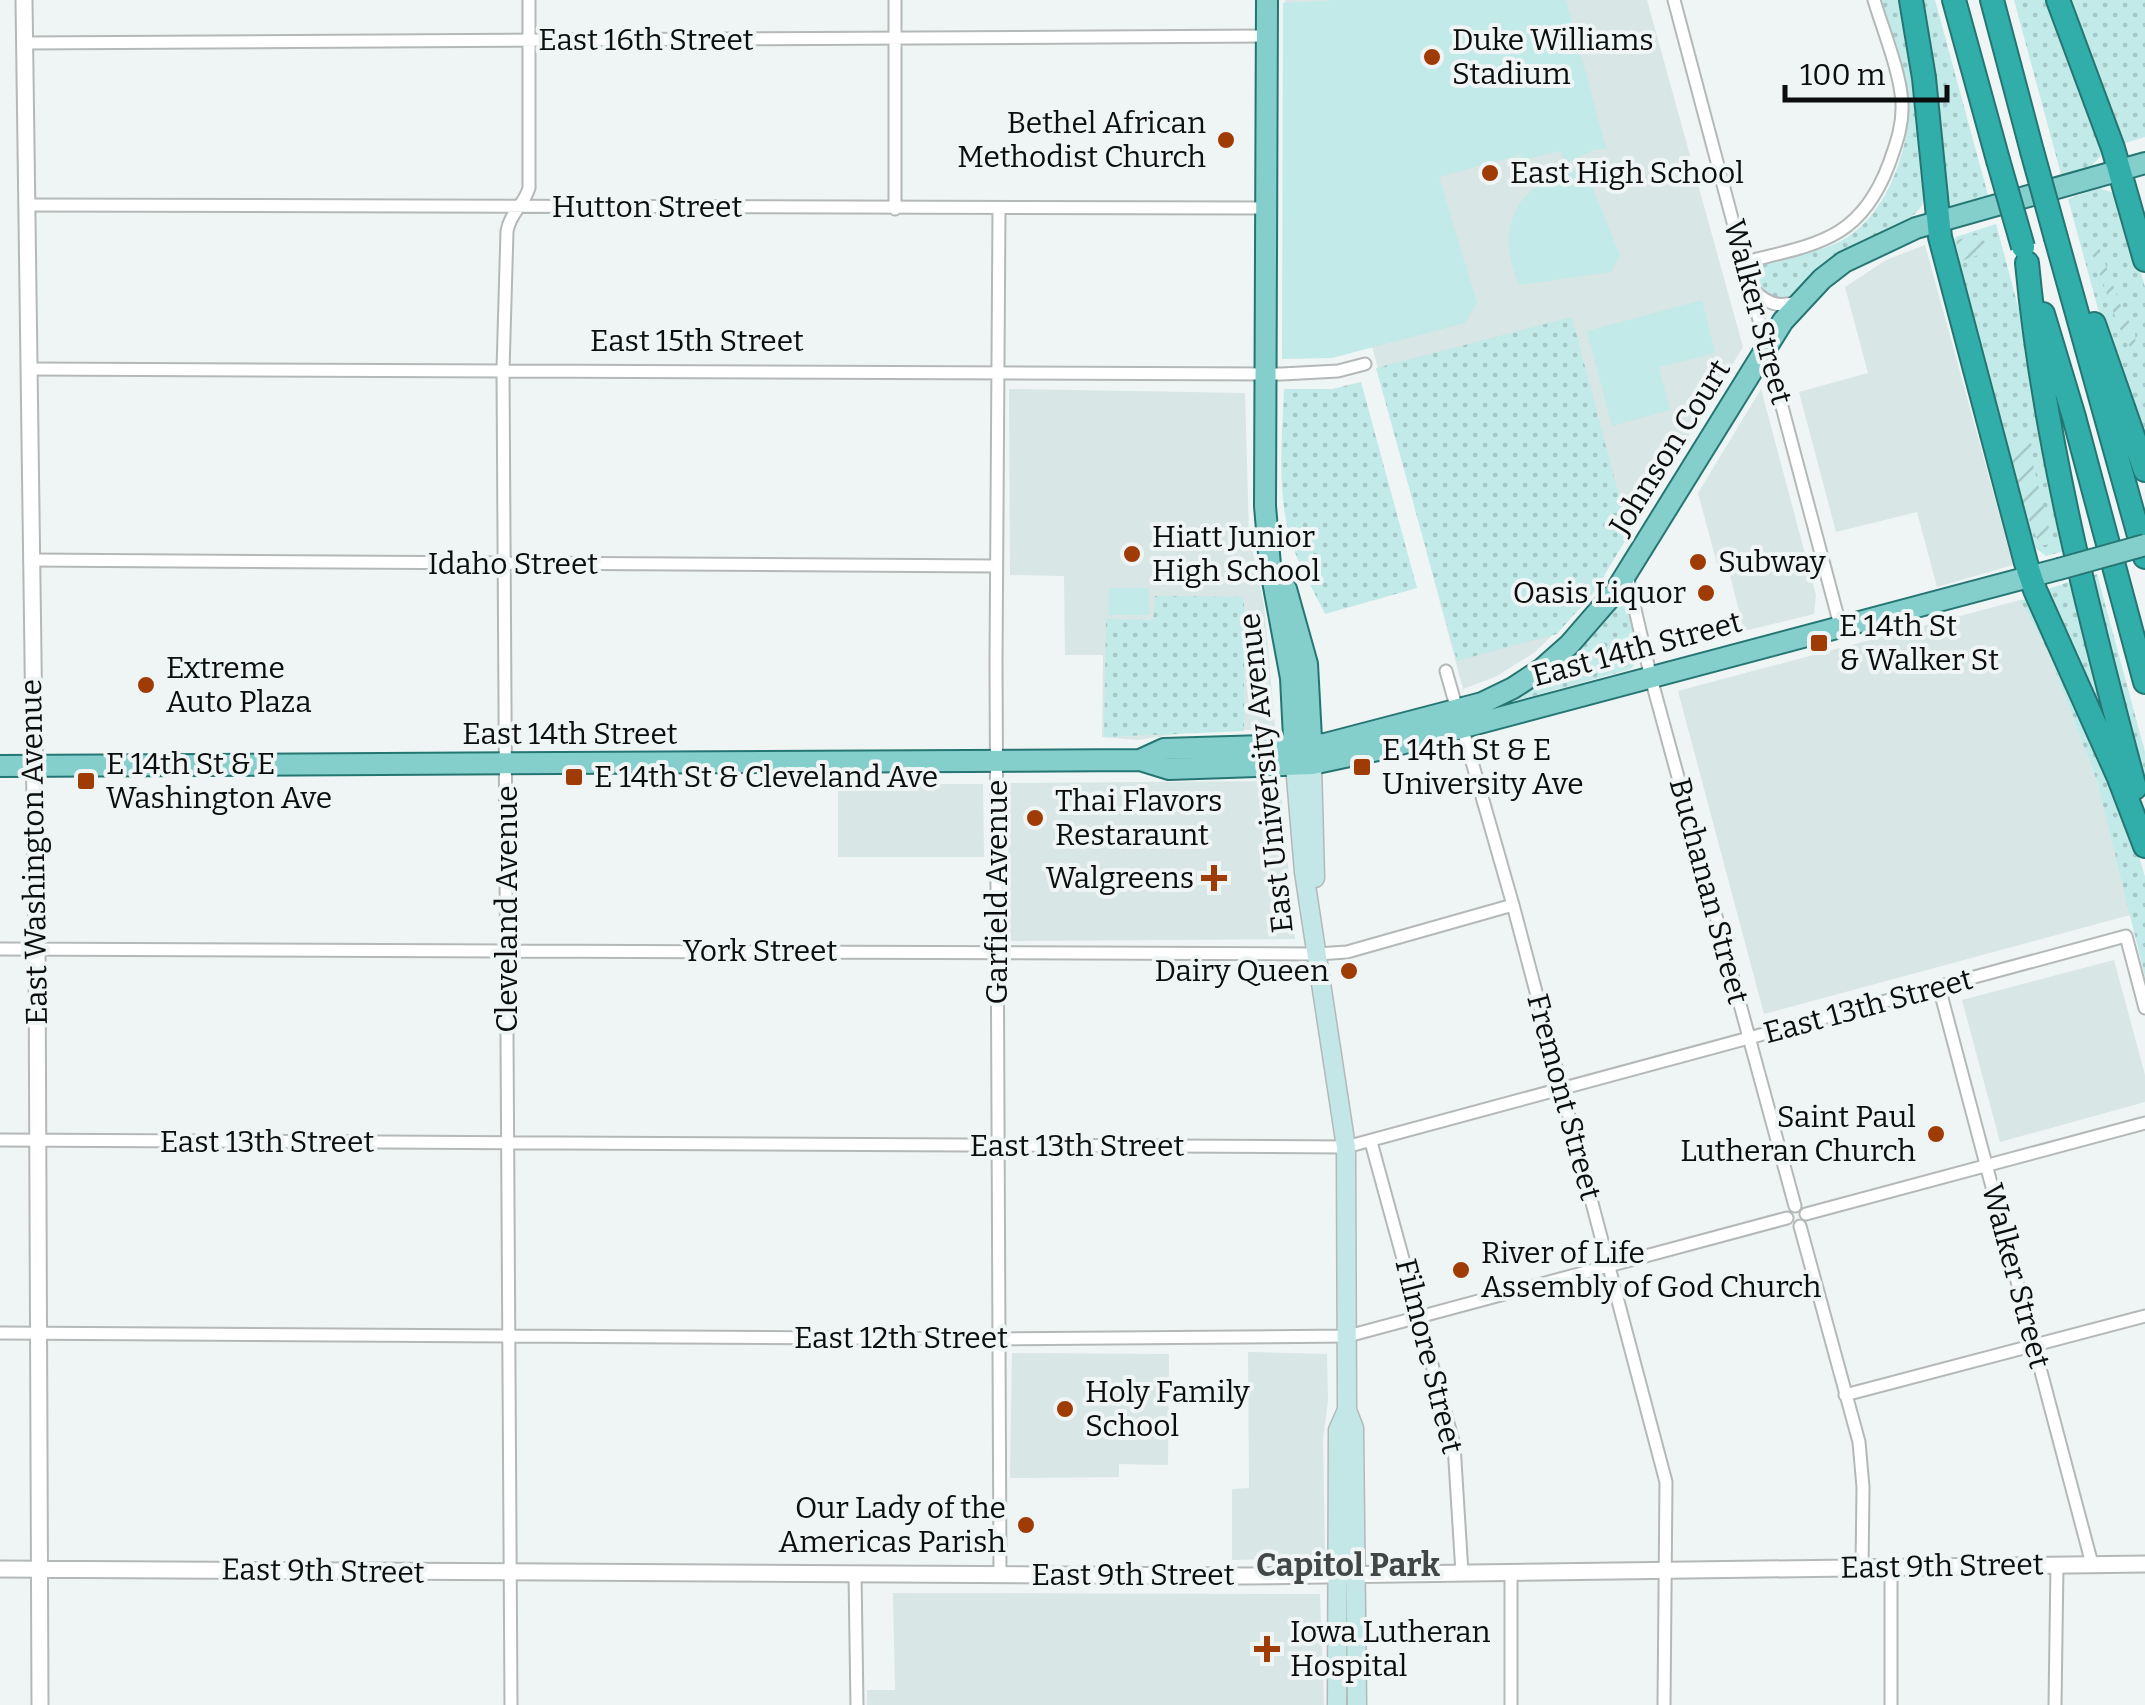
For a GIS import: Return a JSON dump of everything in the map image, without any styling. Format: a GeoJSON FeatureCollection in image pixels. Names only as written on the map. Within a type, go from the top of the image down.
{"type":"FeatureCollection","features":[{"type":"Feature","properties":{"kind":"highway"},"geometry":{"type":"LineString","coordinates":[[1911,0],[1924,78],[1937,221],[2030,576],[2145,846]]}},
{"type":"Feature","properties":{"kind":"highway"},"geometry":{"type":"LineString","coordinates":[[1954,0],[2074,417],[2145,682]]}},
{"type":"Feature","properties":{"kind":"highway"},"geometry":{"type":"LineString","coordinates":[[1992,0],[2145,557]]}},
{"type":"Feature","properties":{"kind":"highway"},"geometry":{"type":"LineString","coordinates":[[2058,0],[2120,169],[2145,260]]}},
{"type":"Feature","properties":{"kind":"highway"},"geometry":{"type":"LineString","coordinates":[[2056,238],[2099,336],[2145,470]]}},
{"type":"Feature","properties":{"kind":"highway"},"geometry":{"type":"LineString","coordinates":[[2025,255],[2039,364],[2074,540],[2145,823]]}},
{"type":"Feature","properties":{"kind":"main road","name":"East University Avenue"},"geometry":{"type":"LineString","coordinates":[[1267,0],[1268,527],[1307,664],[1304,754],[1317,954],[1346,1147],[1346,1410],[1354,1428],[1337,1705]]}},
{"type":"Feature","properties":{"kind":"main road"},"geometry":{"type":"LineString","coordinates":[[1937,221],[2145,162]]}},
{"type":"Feature","properties":{"kind":"main road","name":"Johnson Court"},"geometry":{"type":"LineString","coordinates":[[1459,718],[1542,669],[1569,645],[1627,575],[1767,346],[1802,299],[1844,262],[1886,240],[1937,221]]}},
{"type":"Feature","properties":{"kind":"main road","name":"East 14th Street"},"geometry":{"type":"LineString","coordinates":[[0,766],[1140,760],[1169,769],[1304,754],[1651,678],[2145,545]]}},
{"type":"Feature","properties":{"kind":"main road","name":"East University Avenue"},"geometry":{"type":"LineString","coordinates":[[1348,1574],[1357,1705]]}},
{"type":"Feature","properties":{"kind":"street","name":"East Washington Avenue"},"geometry":{"type":"LineString","coordinates":[[24,0],[37,948],[40,1705]]}},
{"type":"Feature","properties":{"kind":"street","name":"Cleveland Avenue"},"geometry":{"type":"LineString","coordinates":[[511,1705],[504,370],[507,231],[510,217],[526,200],[529,188],[529,0]]}},
{"type":"Feature","properties":{"kind":"street"},"geometry":{"type":"LineString","coordinates":[[895,0],[895,208]]}},
{"type":"Feature","properties":{"kind":"street","name":"Walker Street"},"geometry":{"type":"LineString","coordinates":[[1674,0],[1840,625]]}},
{"type":"Feature","properties":{"kind":"street"},"geometry":{"type":"LineString","coordinates":[[1745,262],[1820,242],[1843,230],[1865,212],[1885,175],[1901,130],[1903,100],[1874,0]]}},
{"type":"Feature","properties":{"kind":"street","name":"East 16th Street"},"geometry":{"type":"LineString","coordinates":[[24,43],[1267,36]]}},
{"type":"Feature","properties":{"kind":"street","name":"Hutton Street"},"geometry":{"type":"LineString","coordinates":[[26,205],[1268,208]]}},
{"type":"Feature","properties":{"kind":"street","name":"Garfield Avenue"},"geometry":{"type":"LineString","coordinates":[[999,209],[996,953],[1000,1574]]}},
{"type":"Feature","properties":{"kind":"street"},"geometry":{"type":"LineString","coordinates":[[1752,288],[1760,297],[1780,306],[1802,299]]}},
{"type":"Feature","properties":{"kind":"street","name":"East 15th Street"},"geometry":{"type":"LineString","coordinates":[[28,369],[1265,374],[1338,371],[1365,364]]}},
{"type":"Feature","properties":{"kind":"street","name":"Idaho Street"},"geometry":{"type":"LineString","coordinates":[[30,560],[996,566]]}},
{"type":"Feature","properties":{"kind":"street","name":"Buchanan Street"},"geometry":{"type":"LineString","coordinates":[[1627,575],[1651,678],[1861,1458],[1862,1568]]}},
{"type":"Feature","properties":{"kind":"street","name":"Fremont Street"},"geometry":{"type":"LineString","coordinates":[[1446,671],[1666,1482],[1664,1705]]}},
{"type":"Feature","properties":{"kind":"street","name":"York Street"},"geometry":{"type":"LineString","coordinates":[[0,948],[1317,954],[1347,952],[1512,905]]}},
{"type":"Feature","properties":{"kind":"street","name":"East 13th Street"},"geometry":{"type":"LineString","coordinates":[[0,1140],[1346,1147],[2126,936],[2145,1008]]}},
{"type":"Feature","properties":{"kind":"street","name":"Walker Street"},"geometry":{"type":"LineString","coordinates":[[1939,988],[2092,1564]]}},
{"type":"Feature","properties":{"kind":"street","name":"East 12th Street"},"geometry":{"type":"LineString","coordinates":[[0,1333],[1000,1339],[1348,1336],[2145,1123]]}},
{"type":"Feature","properties":{"kind":"street","name":"Filmore Street"},"geometry":{"type":"LineString","coordinates":[[1371,1142],[1454,1445],[1462,1573]]}},
{"type":"Feature","properties":{"kind":"street"},"geometry":{"type":"LineString","coordinates":[[1845,1395],[2145,1316]]}},
{"type":"Feature","properties":{"kind":"street","name":"East 9th Street"},"geometry":{"type":"LineString","coordinates":[[0,1569],[1348,1574],[2145,1564]]}},
{"type":"Feature","properties":{"kind":"street"},"geometry":{"type":"LineString","coordinates":[[2055,1705],[2057,1565]]}},
{"type":"Feature","properties":{"kind":"street"},"geometry":{"type":"LineString","coordinates":[[1891,1567],[1891,1705]]}},
{"type":"Feature","properties":{"kind":"street"},"geometry":{"type":"LineString","coordinates":[[1511,1573],[1511,1705]]}},
{"type":"Feature","properties":{"kind":"street"},"geometry":{"type":"LineString","coordinates":[[855,1574],[858,1705]]}},
{"type":"Feature","properties":{"kind":"shaded area","name":"East High School"},"geometry":{"type":"Polygon","coordinates":[[[1285,0],[1647,0],[1743,347],[1588,601],[1535,652],[1495,677],[1463,689],[1372,346],[1285,357],[1285,0]]]}},
{"type":"Feature","properties":{"kind":"shaded area","name":"Duke Williams Stadium"},"geometry":{"type":"Polygon","coordinates":[[[1566,0],[1606,148],[1566,163],[1560,151],[1523,160],[1520,155],[1439,177],[1477,303],[1465,323],[1332,358],[1282,359],[1283,3],[1566,0]]]}},
{"type":"Feature","properties":{"kind":"shaded area"},"geometry":{"type":"Polygon","coordinates":[[[1882,0],[1902,0],[1922,140],[1921,207],[1909,219],[1850,254],[1808,288],[1780,301],[1763,294],[1754,269],[1832,245],[1858,229],[1883,199],[1899,162],[1908,124],[1907,93],[1882,0]]]}},
{"type":"Feature","properties":{"kind":"shaded area"},"geometry":{"type":"Polygon","coordinates":[[[1917,0],[1935,0],[1988,195],[1950,207],[1946,206],[1917,0]]]}},
{"type":"Feature","properties":{"kind":"shaded area"},"geometry":{"type":"Polygon","coordinates":[[[2014,0],[2051,0],[2103,154],[2086,171],[2062,178],[2014,0]]]}},
{"type":"Feature","properties":{"kind":"shaded area"},"geometry":{"type":"Polygon","coordinates":[[[2066,0],[2145,0],[2145,137],[2125,143],[2118,136],[2066,0]]]}},
{"type":"Feature","properties":{"kind":"shaded area"},"geometry":{"type":"Polygon","coordinates":[[[1585,169],[1620,255],[1611,272],[1519,285],[1509,242],[1518,208],[1543,183],[1585,169]]]}},
{"type":"Feature","properties":{"kind":"shaded area"},"geometry":{"type":"Polygon","coordinates":[[[2099,188],[2114,193],[2121,201],[2145,287],[2145,452],[2098,309],[2068,199],[2099,188]]]}},
{"type":"Feature","properties":{"kind":"shaded area"},"geometry":{"type":"Polygon","coordinates":[[[1996,224],[2019,310],[2068,550],[2046,556],[2034,547],[2030,532],[2026,532],[1951,246],[1956,237],[1996,224]]]}},
{"type":"Feature","properties":{"kind":"shaded area"},"geometry":{"type":"Polygon","coordinates":[[[1976,235],[1988,244],[1988,252],[1956,259],[1957,240],[1976,235]]]}},
{"type":"Feature","properties":{"kind":"shaded area"},"geometry":{"type":"Polygon","coordinates":[[[1925,245],[2013,565],[1937,587],[1917,512],[1836,532],[1799,392],[1868,373],[1845,287],[1886,260],[1925,245]]]}},
{"type":"Feature","properties":{"kind":"shaded area"},"geometry":{"type":"Polygon","coordinates":[[[2099,247],[2122,309],[2135,332],[2136,353],[2117,322],[2092,252],[2099,247]]]}},
{"type":"Feature","properties":{"kind":"shaded area"},"geometry":{"type":"Polygon","coordinates":[[[1702,300],[1715,353],[1659,367],[1670,410],[1612,426],[1587,331],[1702,300]]]}},
{"type":"Feature","properties":{"kind":"shaded area"},"geometry":{"type":"Polygon","coordinates":[[[1572,317],[1629,534],[1596,589],[1557,634],[1457,661],[1376,368],[1572,317]]]}},
{"type":"Feature","properties":{"kind":"shaded area"},"geometry":{"type":"Polygon","coordinates":[[[1361,382],[1417,588],[1325,614],[1299,562],[1287,525],[1281,467],[1284,389],[1332,389],[1361,382]]]}},
{"type":"Feature","properties":{"kind":"shaded area","name":"Hiatt Junior High School"},"geometry":{"type":"Polygon","coordinates":[[[1009,389],[1245,393],[1249,534],[1264,605],[1275,726],[1266,730],[1210,729],[1138,740],[1102,737],[1103,655],[1065,655],[1064,576],[1010,575],[1009,389]]]}},
{"type":"Feature","properties":{"kind":"shaded area"},"geometry":{"type":"Polygon","coordinates":[[[1761,389],[1816,595],[1814,614],[1744,631],[1727,563],[1717,564],[1698,493],[1761,389]]]}},
{"type":"Feature","properties":{"kind":"shaded area"},"geometry":{"type":"Polygon","coordinates":[[[2013,442],[2032,444],[2030,453],[2052,540],[2046,545],[2040,545],[2035,535],[2016,479],[2013,442]]]}},
{"type":"Feature","properties":{"kind":"shaded area"},"geometry":{"type":"Polygon","coordinates":[[[2097,574],[2145,752],[2145,797],[2088,577],[2097,574]]]}},
{"type":"Feature","properties":{"kind":"shaded area"},"geometry":{"type":"Polygon","coordinates":[[[2075,580],[2123,771],[2045,590],[2075,580]]]}},
{"type":"Feature","properties":{"kind":"shaded area"},"geometry":{"type":"Polygon","coordinates":[[[1109,588],[1149,588],[1149,615],[1109,615],[1109,588]]]}},
{"type":"Feature","properties":{"kind":"shaded area"},"geometry":{"type":"Polygon","coordinates":[[[1155,596],[1244,597],[1244,731],[1104,737],[1106,619],[1153,620],[1155,596]]]}},
{"type":"Feature","properties":{"kind":"shaded area"},"geometry":{"type":"Polygon","coordinates":[[[2028,599],[2134,839],[2145,877],[2145,977],[2098,784],[2048,652],[2020,600],[2028,599]]]}},
{"type":"Feature","properties":{"kind":"shaded area"},"geometry":{"type":"Polygon","coordinates":[[[2020,600],[2048,652],[2098,784],[2134,914],[1764,1014],[1678,691],[2020,600]]]}},
{"type":"Feature","properties":{"kind":"shaded area"},"geometry":{"type":"Polygon","coordinates":[[[1619,604],[1626,606],[1636,639],[1637,655],[1631,669],[1497,706],[1555,669],[1584,644],[1619,604]]]}},
{"type":"Feature","properties":{"kind":"shaded area"},"geometry":{"type":"Polygon","coordinates":[[[1280,781],[1295,939],[1008,941],[1009,783],[1280,781]]]}},
{"type":"Feature","properties":{"kind":"shaded area"},"geometry":{"type":"Polygon","coordinates":[[[838,784],[983,784],[984,857],[838,857],[838,784]]]}},
{"type":"Feature","properties":{"kind":"shaded area"},"geometry":{"type":"Polygon","coordinates":[[[2114,960],[2145,1075],[2145,1102],[2000,1142],[1962,1000],[2114,960]]]}},
{"type":"Feature","properties":{"kind":"shaded area"},"geometry":{"type":"Polygon","coordinates":[[[1248,1352],[1327,1354],[1328,1401],[1323,1439],[1325,1553],[1320,1558],[1232,1560],[1232,1489],[1249,1488],[1248,1352]]]}},
{"type":"Feature","properties":{"kind":"shaded area","name":"Holy Family School"},"geometry":{"type":"Polygon","coordinates":[[[1012,1353],[1169,1354],[1168,1465],[1119,1464],[1119,1477],[1010,1478],[1012,1353]]]}},
{"type":"Feature","properties":{"kind":"shaded area"},"geometry":{"type":"Polygon","coordinates":[[[893,1593],[1320,1594],[1324,1705],[867,1705],[867,1690],[895,1690],[893,1593]]]}},
{"type":"Feature","properties":{"kind":"place","name":"Duke Williams Stadium"},"geometry":{"type":"Point","coordinates":[1432,57]}},
{"type":"Feature","properties":{"kind":"place","name":"Bethel African Methodist Church"},"geometry":{"type":"Point","coordinates":[1226,140]}},
{"type":"Feature","properties":{"kind":"place","name":"East High School"},"geometry":{"type":"Point","coordinates":[1490,173]}},
{"type":"Feature","properties":{"kind":"place","name":"Hiatt Junior High School"},"geometry":{"type":"Point","coordinates":[1132,554]}},
{"type":"Feature","properties":{"kind":"place","name":"Subway"},"geometry":{"type":"Point","coordinates":[1698,562]}},
{"type":"Feature","properties":{"kind":"place","name":"Oasis Liquor"},"geometry":{"type":"Point","coordinates":[1706,593]}},
{"type":"Feature","properties":{"kind":"place","name":"E 14th St & Walker St"},"geometry":{"type":"Point","coordinates":[1819,643]}},
{"type":"Feature","properties":{"kind":"place","name":"Extreme Auto Plaza"},"geometry":{"type":"Point","coordinates":[146,685]}},
{"type":"Feature","properties":{"kind":"place","name":"E 14th St & E University Ave"},"geometry":{"type":"Point","coordinates":[1362,767]}},
{"type":"Feature","properties":{"kind":"place","name":"E 14th St & Cleveland Ave"},"geometry":{"type":"Point","coordinates":[574,777]}},
{"type":"Feature","properties":{"kind":"place","name":"E 14th St & E Washington Ave"},"geometry":{"type":"Point","coordinates":[86,781]}},
{"type":"Feature","properties":{"kind":"place","name":"Thai Flavors Restaraunt"},"geometry":{"type":"Point","coordinates":[1035,818]}},
{"type":"Feature","properties":{"kind":"place","name":"Walgreens"},"geometry":{"type":"Point","coordinates":[1214,878]}},
{"type":"Feature","properties":{"kind":"place","name":"Dairy Queen"},"geometry":{"type":"Point","coordinates":[1349,971]}},
{"type":"Feature","properties":{"kind":"place","name":"Saint Paul Lutheran Church"},"geometry":{"type":"Point","coordinates":[1936,1134]}},
{"type":"Feature","properties":{"kind":"place","name":"River of Life Assembly of God Church"},"geometry":{"type":"Point","coordinates":[1461,1270]}},
{"type":"Feature","properties":{"kind":"place","name":"Holy Family School"},"geometry":{"type":"Point","coordinates":[1065,1409]}},
{"type":"Feature","properties":{"kind":"place","name":"Our Lady of the Americas Parish"},"geometry":{"type":"Point","coordinates":[1026,1525]}},
{"type":"Feature","properties":{"kind":"place","name":"Iowa Lutheran Hospital"},"geometry":{"type":"Point","coordinates":[1267,1649]}},
{"type":"Feature","properties":{"kind":"district","name":"Capitol Park"},"geometry":{"type":"Point","coordinates":[1348,1565]}}]}
